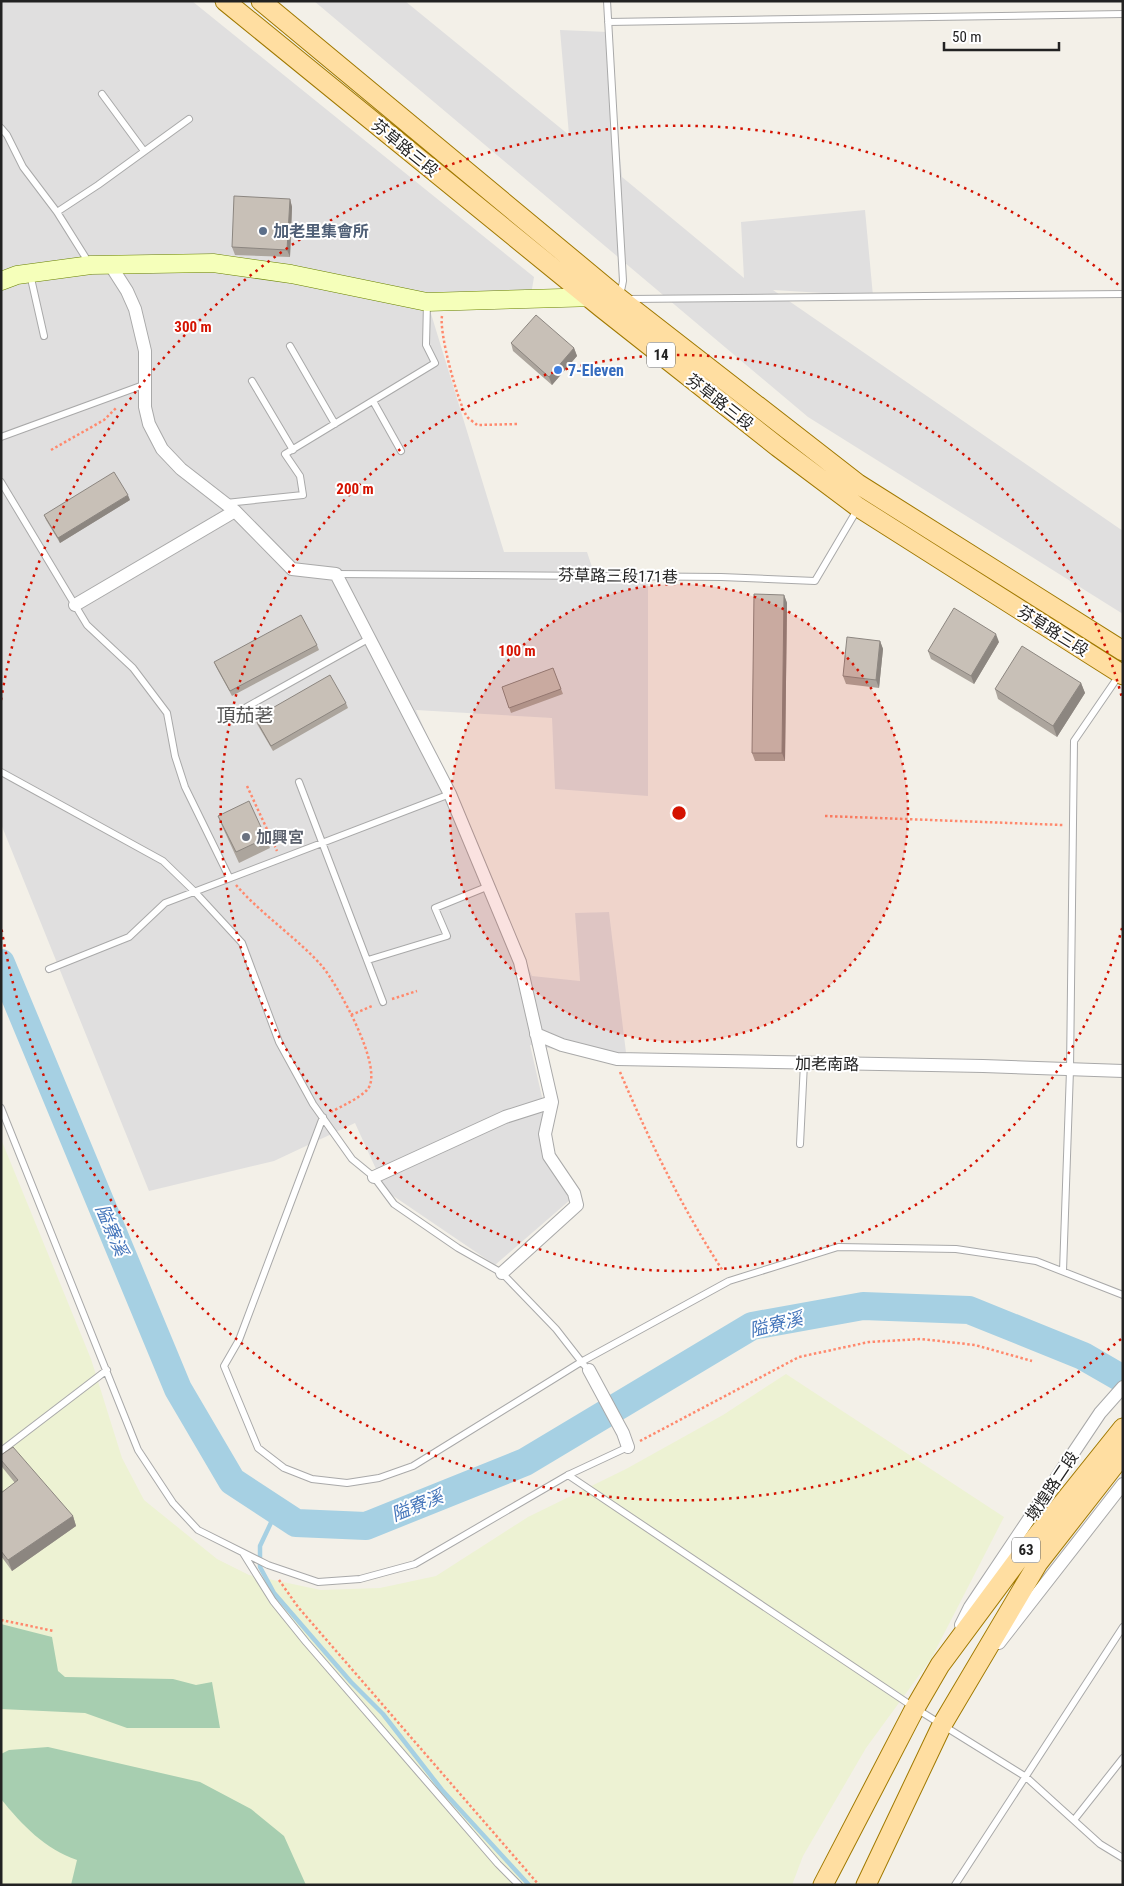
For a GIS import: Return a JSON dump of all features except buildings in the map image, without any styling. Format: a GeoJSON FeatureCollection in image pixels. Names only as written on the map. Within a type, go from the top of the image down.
{"type":"FeatureCollection","features":[{"type":"Feature","properties":{"kind":"main road","name":"芬草路三段"},"geometry":{"type":"LineString","coordinates":[[224,1],[587,296],[858,508],[1122,674]]}},
{"type":"Feature","properties":{"kind":"main road","name":"芬草路三段"},"geometry":{"type":"LineString","coordinates":[[261,1],[620,299],[858,484],[1123,651]]}},
{"type":"Feature","properties":{"kind":"main road","name":"墩煌路二段"},"geometry":{"type":"LineString","coordinates":[[823,1885],[915,1708],[940,1665],[1023,1553],[1119,1433]]}},
{"type":"Feature","properties":{"kind":"main road","name":"墩煌路二段"},"geometry":{"type":"LineString","coordinates":[[866,1885],[942,1725],[1038,1563],[1123,1454]]}},
{"type":"Feature","properties":{"kind":"street"},"geometry":{"type":"LineString","coordinates":[[1,281],[30,273],[91,265],[213,263],[290,274],[435,302],[587,296],[620,299]]}},
{"type":"Feature","properties":{"kind":"street"},"geometry":{"type":"LineString","coordinates":[[111,266],[127,291],[135,309],[145,351],[147,384],[145,407],[149,424],[162,449],[180,469],[235,511],[292,569],[336,574],[450,794],[490,886],[520,962],[552,1102],[545,1134],[549,1156],[574,1193],[577,1205],[502,1273]]}},
{"type":"Feature","properties":{"kind":"street"},"geometry":{"type":"LineString","coordinates":[[76,605],[235,511]]}},
{"type":"Feature","properties":{"kind":"street","name":"加老南路"},"geometry":{"type":"LineString","coordinates":[[536,1034],[562,1045],[617,1059],[983,1066],[1123,1071]]}},
{"type":"Feature","properties":{"kind":"street"},"geometry":{"type":"LineString","coordinates":[[374,1177],[505,1117],[552,1102]]}},
{"type":"Feature","properties":{"kind":"street"},"geometry":{"type":"LineString","coordinates":[[585,1366],[623,1433],[628,1447]]}},
{"type":"Feature","properties":{"kind":"street","name":"墩煌路二段"},"geometry":{"type":"LineString","coordinates":[[940,1665],[970,1608],[1100,1413],[1123,1388]]}},
{"type":"Feature","properties":{"kind":"street","name":"墩煌路二段"},"geometry":{"type":"LineString","coordinates":[[965,1687],[1123,1484]]}},
{"type":"Feature","properties":{"kind":"lane"},"geometry":{"type":"LineString","coordinates":[[607,1],[623,281],[620,299],[1123,294]]}},
{"type":"Feature","properties":{"kind":"lane"},"geometry":{"type":"LineString","coordinates":[[608,22],[1123,14]]}},
{"type":"Feature","properties":{"kind":"lane"},"geometry":{"type":"LineString","coordinates":[[102,94],[144,151]]}},
{"type":"Feature","properties":{"kind":"lane"},"geometry":{"type":"LineString","coordinates":[[57,212],[98,185],[189,119]]}},
{"type":"Feature","properties":{"kind":"lane"},"geometry":{"type":"LineString","coordinates":[[1,128],[23,167],[57,212],[91,265]]}},
{"type":"Feature","properties":{"kind":"lane"},"geometry":{"type":"LineString","coordinates":[[30,273],[44,336]]}},
{"type":"Feature","properties":{"kind":"lane"},"geometry":{"type":"LineString","coordinates":[[223,503],[303,495],[300,476],[286,454],[435,363],[426,345],[435,302]]}},
{"type":"Feature","properties":{"kind":"lane"},"geometry":{"type":"LineString","coordinates":[[290,346],[335,424]]}},
{"type":"Feature","properties":{"kind":"lane"},"geometry":{"type":"LineString","coordinates":[[252,381],[293,450]]}},
{"type":"Feature","properties":{"kind":"lane"},"geometry":{"type":"LineString","coordinates":[[1,437],[147,384]]}},
{"type":"Feature","properties":{"kind":"lane"},"geometry":{"type":"LineString","coordinates":[[374,401],[401,451]]}},
{"type":"Feature","properties":{"kind":"lane"},"geometry":{"type":"LineString","coordinates":[[1,482],[87,624],[133,668],[167,713],[175,756],[185,787],[229,877]]}},
{"type":"Feature","properties":{"kind":"lane","name":"芬草路三段171巷"},"geometry":{"type":"LineString","coordinates":[[336,574],[721,578],[816,581],[858,508]]}},
{"type":"Feature","properties":{"kind":"lane"},"geometry":{"type":"LineString","coordinates":[[243,709],[370,638]]}},
{"type":"Feature","properties":{"kind":"lane"},"geometry":{"type":"LineString","coordinates":[[1063,1271],[1070,1070],[1074,741],[1122,674]]}},
{"type":"Feature","properties":{"kind":"lane"},"geometry":{"type":"LineString","coordinates":[[1,772],[163,861],[194,891],[242,943],[279,1042],[313,1104],[352,1159],[374,1177],[394,1204],[458,1248],[502,1273],[556,1329],[585,1366]]}},
{"type":"Feature","properties":{"kind":"lane"},"geometry":{"type":"LineString","coordinates":[[299,782],[368,960],[382,1002]]}},
{"type":"Feature","properties":{"kind":"lane"},"geometry":{"type":"LineString","coordinates":[[49,969],[129,937],[165,903],[450,794]]}},
{"type":"Feature","properties":{"kind":"lane"},"geometry":{"type":"LineString","coordinates":[[368,960],[447,936],[435,908],[490,886]]}},
{"type":"Feature","properties":{"kind":"lane"},"geometry":{"type":"LineString","coordinates":[[800,1144],[804,1063]]}},
{"type":"Feature","properties":{"kind":"lane"},"geometry":{"type":"LineString","coordinates":[[1,1108],[138,1450],[173,1504],[198,1530],[268,1565],[318,1582],[360,1579],[415,1564],[568,1474],[628,1447]]}},
{"type":"Feature","properties":{"kind":"lane"},"geometry":{"type":"LineString","coordinates":[[323,1117],[239,1340],[224,1366],[258,1448],[284,1468],[312,1479],[347,1483],[379,1478],[413,1466],[729,1281],[838,1247],[956,1248],[1036,1261],[1123,1295]]}},
{"type":"Feature","properties":{"kind":"lane"},"geometry":{"type":"LineString","coordinates":[[1,1451],[107,1370]]}},
{"type":"Feature","properties":{"kind":"lane"},"geometry":{"type":"LineString","coordinates":[[568,1474],[915,1708],[1026,1777],[1100,1844],[1123,1858]]}},
{"type":"Feature","properties":{"kind":"lane"},"geometry":{"type":"LineString","coordinates":[[242,1552],[273,1602],[329,1670],[498,1864],[519,1885]]}},
{"type":"Feature","properties":{"kind":"lane"},"geometry":{"type":"LineString","coordinates":[[955,1885],[1123,1627]]}},
{"type":"Feature","properties":{"kind":"lane"},"geometry":{"type":"LineString","coordinates":[[1074,1820],[1123,1758]]}},
{"type":"Feature","properties":{"kind":"path"},"geometry":{"type":"LineString","coordinates":[[435,302],[443,342],[466,416],[477,425],[518,424]]}},
{"type":"Feature","properties":{"kind":"path"},"geometry":{"type":"LineString","coordinates":[[51,450],[104,420],[121,404]]}},
{"type":"Feature","properties":{"kind":"path"},"geometry":{"type":"LineString","coordinates":[[247,786],[280,859]]}},
{"type":"Feature","properties":{"kind":"path"},"geometry":{"type":"LineString","coordinates":[[825,816],[1074,826]]}},
{"type":"Feature","properties":{"kind":"path"},"geometry":{"type":"LineString","coordinates":[[229,877],[255,908],[323,967],[351,1015],[371,1062],[370,1083],[367,1090],[323,1117]]}},
{"type":"Feature","properties":{"kind":"path"},"geometry":{"type":"LineString","coordinates":[[617,1059],[619,1070],[657,1155],[691,1222],[729,1281]]}},
{"type":"Feature","properties":{"kind":"path"},"geometry":{"type":"LineString","coordinates":[[628,1447],[799,1357],[869,1342],[921,1339],[975,1345],[1032,1361]]}},
{"type":"Feature","properties":{"kind":"path"},"geometry":{"type":"LineString","coordinates":[[268,1565],[298,1607],[539,1885]]}},
{"type":"Feature","properties":{"kind":"path"},"geometry":{"type":"LineString","coordinates":[[1,1620],[54,1631]]}},
{"type":"Feature","properties":{"kind":"shaded area"},"geometry":{"type":"Polygon","coordinates":[[[1,1],[192,1],[534,277],[531,295],[425,294],[504,552],[587,552],[594,573],[648,574],[648,796],[555,789],[552,718],[416,710],[532,976],[580,981],[575,913],[609,912],[627,1061],[530,1045],[545,1110],[545,1150],[570,1200],[495,1265],[386,1191],[355,1123],[274,1161],[149,1191],[1,824],[1,1]]]}},
{"type":"Feature","properties":{"kind":"shaded area"},"geometry":{"type":"Polygon","coordinates":[[[314,1],[405,1],[569,135],[560,30],[608,32],[622,177],[744,278],[741,222],[865,210],[873,296],[773,290],[1123,531],[1123,614],[808,417],[314,1]]]}},
{"type":"Feature","properties":{"kind":"green space"},"geometry":{"type":"Polygon","coordinates":[[[1,1139],[91,1359],[122,1458],[144,1500],[217,1559],[249,1575],[321,1590],[380,1588],[436,1576],[528,1517],[626,1469],[723,1415],[786,1374],[1004,1517],[931,1659],[866,1748],[803,1856],[792,1885],[1,1885],[1,1139]]]}},
{"type":"Feature","properties":{"kind":"green space"},"geometry":{"type":"Polygon","coordinates":[[[1,1624],[52,1637],[58,1671],[65,1677],[173,1679],[196,1685],[212,1682],[220,1728],[127,1728],[85,1713],[1,1709],[1,1624]]]}},
{"type":"Feature","properties":{"kind":"green space"},"geometry":{"type":"Polygon","coordinates":[[[48,1747],[200,1782],[251,1809],[284,1836],[306,1885],[71,1885],[77,1860],[44,1843],[17,1818],[1,1799],[1,1754],[9,1750],[48,1747]]]}},
{"type":"Feature","properties":{"kind":"waterway","name":"隘寮溪"},"geometry":{"type":"LineString","coordinates":[[1,963],[178,1389],[232,1481],[296,1523],[366,1526],[525,1462],[752,1326],[863,1306],[969,1310],[1083,1356],[1123,1379]]}},
{"type":"Feature","properties":{"kind":"waterway"},"geometry":{"type":"LineString","coordinates":[[277,1510],[260,1546],[260,1567],[274,1593],[351,1682],[383,1714],[442,1790],[529,1885]]}},
{"type":"Feature","properties":{"kind":"place","name":"加老里集會所"},"geometry":{"type":"Point","coordinates":[263,231]}},
{"type":"Feature","properties":{"kind":"place","name":"7-Eleven"},"geometry":{"type":"Point","coordinates":[558,370]}},
{"type":"Feature","properties":{"kind":"place","name":"加興宮"},"geometry":{"type":"Point","coordinates":[246,837]}},
{"type":"Feature","properties":{"kind":"district","name":"頂茄荖"},"geometry":{"type":"Point","coordinates":[245,715]}}]}
